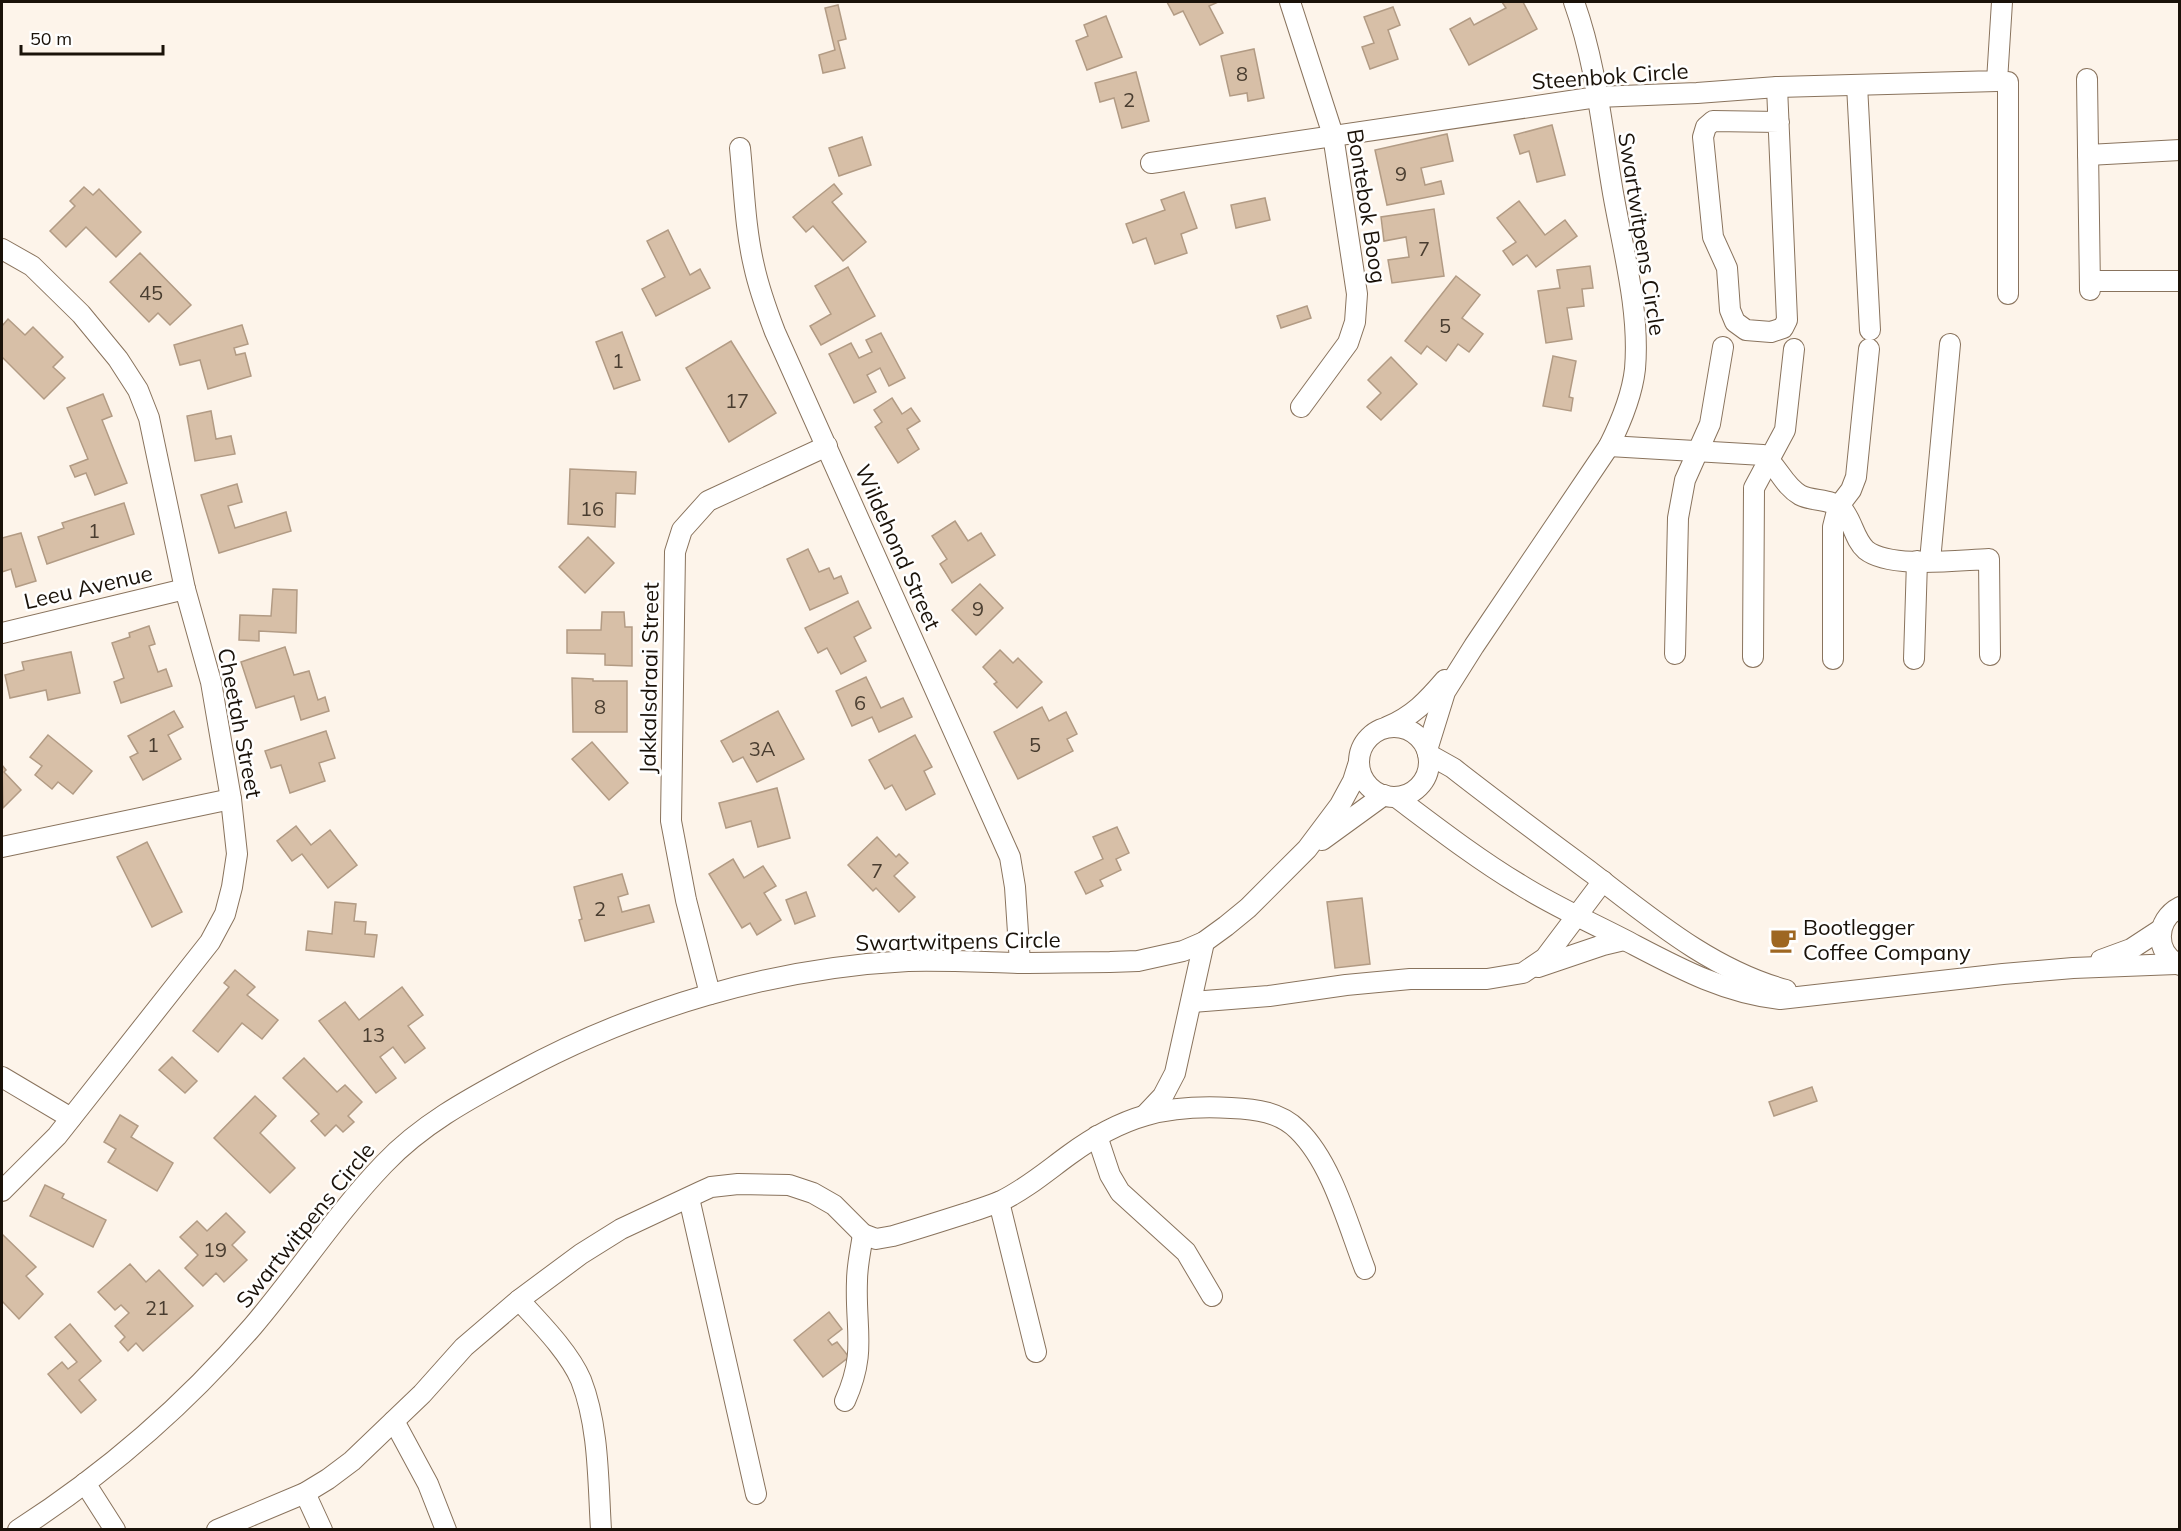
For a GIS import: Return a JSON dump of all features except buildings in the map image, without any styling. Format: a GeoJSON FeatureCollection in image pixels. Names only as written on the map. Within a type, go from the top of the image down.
{"type":"FeatureCollection","features":[{"type":"Feature","properties":{"kind":"street","name":"Bontebok Boog"},"geometry":{"type":"LineString","coordinates":[[1290,2],[1333,135],[1357,294],[1355,322],[1348,343],[1300,407]]}},
{"type":"Feature","properties":{"kind":"street","name":"Swartwitpens Circle"},"geometry":{"type":"LineString","coordinates":[[1427,752],[1445,692],[1609,446],[1622,421],[1635,371],[1636,347],[1629,281],[1592,68],[1574,2]]}},
{"type":"Feature","properties":{"kind":"street","name":"Steenbok Circle"},"geometry":{"type":"LineString","coordinates":[[1150,163],[1597,97],[1777,87],[1997,81],[2002,2]]}},
{"type":"Feature","properties":{"kind":"street"},"geometry":{"type":"LineString","coordinates":[[2087,79],[2090,286],[2180,281]]}},
{"type":"Feature","properties":{"kind":"street"},"geometry":{"type":"LineString","coordinates":[[2008,82],[2008,294]]}},
{"type":"Feature","properties":{"kind":"street"},"geometry":{"type":"LineString","coordinates":[[1833,659],[1833,527],[1838,507],[1851,490],[1856,477],[1870,339],[1857,84]]}},
{"type":"Feature","properties":{"kind":"street"},"geometry":{"type":"LineString","coordinates":[[1777,87],[1779,122],[1787,321],[1784,328],[1771,332],[1746,330],[1735,322],[1730,310],[1727,268],[1713,237],[1703,137],[1706,127],[1713,121],[1779,122]]}},
{"type":"Feature","properties":{"kind":"street","name":"Wildehond Street"},"geometry":{"type":"LineString","coordinates":[[740,147],[753,265],[775,332],[1010,857],[1015,887],[1020,963]]}},
{"type":"Feature","properties":{"kind":"street"},"geometry":{"type":"LineString","coordinates":[[2088,155],[2180,150]]}},
{"type":"Feature","properties":{"kind":"street","name":"Cheetah Street"},"geometry":{"type":"LineString","coordinates":[[2,249],[32,266],[81,314],[118,358],[138,390],[149,418],[185,589],[211,682],[231,799],[237,854],[225,914],[210,942],[71,1118],[2,1191]]}},
{"type":"Feature","properties":{"kind":"street"},"geometry":{"type":"LineString","coordinates":[[1914,659],[1950,344]]}},
{"type":"Feature","properties":{"kind":"street"},"geometry":{"type":"LineString","coordinates":[[1675,654],[1678,518],[1686,480],[1710,424],[1723,347]]}},
{"type":"Feature","properties":{"kind":"street"},"geometry":{"type":"LineString","coordinates":[[1753,657],[1754,488],[1785,430],[1794,349]]}},
{"type":"Feature","properties":{"kind":"street","name":"Jakkalsdraai Street"},"geometry":{"type":"LineString","coordinates":[[710,994],[686,900],[671,821],[675,552],[682,530],[708,501],[827,446]]}},
{"type":"Feature","properties":{"kind":"street"},"geometry":{"type":"LineString","coordinates":[[1609,446],[1763,455],[1793,491],[1805,498],[1833,503],[1843,509],[1856,538],[1878,557],[1889,560],[1924,561],[1989,559],[1990,655]]}},
{"type":"Feature","properties":{"kind":"street","name":"Leeu Avenue"},"geometry":{"type":"LineString","coordinates":[[2,633],[185,589]]}},
{"type":"Feature","properties":{"kind":"street","name":"Swartwitpens Circle"},"geometry":{"type":"LineString","coordinates":[[1383,729],[1406,719],[1414,712],[1474,646]]}},
{"type":"Feature","properties":{"kind":"street"},"geometry":{"type":"LineString","coordinates":[[1806,995],[1759,982],[1735,971],[1662,927],[1453,768],[1427,752],[1414,733],[1404,729],[1383,729],[1366,741],[1359,762],[1366,783],[1374,791],[1390,796],[1520,885],[1682,970],[1726,988],[1758,997],[1780,999],[2073,968],[2178,964]]}},
{"type":"Feature","properties":{"kind":"street"},"geometry":{"type":"LineString","coordinates":[[1390,796],[1412,792],[1419,786],[1428,771],[1427,752]]}},
{"type":"Feature","properties":{"kind":"street","name":"Swartwitpens Circle"},"geometry":{"type":"LineString","coordinates":[[18,1530],[85,1484],[164,1417],[220,1362],[276,1299],[360,1191],[398,1150],[422,1130],[476,1095],[562,1051],[642,1017],[710,994],[810,972],[878,964],[939,961],[1020,963],[1138,961],[1164,957],[1204,942],[1248,908],[1307,849],[1347,792],[1359,762]]}},
{"type":"Feature","properties":{"kind":"street","name":"Swartwitpens Circle"},"geometry":{"type":"LineString","coordinates":[[1307,849],[1350,818],[1390,796]]}},
{"type":"Feature","properties":{"kind":"street"},"geometry":{"type":"LineString","coordinates":[[2,847],[231,799]]}},
{"type":"Feature","properties":{"kind":"street"},"geometry":{"type":"LineString","coordinates":[[1523,973],[1545,958],[1603,881]]}},
{"type":"Feature","properties":{"kind":"street"},"geometry":{"type":"LineString","coordinates":[[2073,968],[2131,949],[2160,930],[2169,913],[2180,907]]}},
{"type":"Feature","properties":{"kind":"street"},"geometry":{"type":"LineString","coordinates":[[2160,930],[2163,950],[2168,958],[2178,964]]}},
{"type":"Feature","properties":{"kind":"street"},"geometry":{"type":"LineString","coordinates":[[1192,1002],[1410,980],[1487,979],[1523,973],[1592,948],[1624,940]]}},
{"type":"Feature","properties":{"kind":"street"},"geometry":{"type":"LineString","coordinates":[[1146,1114],[1163,1096],[1175,1072],[1204,942]]}},
{"type":"Feature","properties":{"kind":"street"},"geometry":{"type":"LineString","coordinates":[[2,1077],[71,1118]]}},
{"type":"Feature","properties":{"kind":"street"},"geometry":{"type":"LineString","coordinates":[[217,1530],[305,1494],[328,1479],[352,1461],[422,1394],[464,1347],[519,1300],[581,1254],[621,1229],[711,1187],[738,1184],[789,1185],[813,1193],[834,1205],[863,1234],[876,1239],[893,1236],[999,1202],[1025,1188],[1096,1136],[1120,1123],[1146,1114],[1181,1108],[1255,1109],[1280,1117],[1298,1130],[1314,1151],[1330,1179],[1365,1269]]}},
{"type":"Feature","properties":{"kind":"street"},"geometry":{"type":"LineString","coordinates":[[1096,1136],[1110,1175],[1120,1192],[1186,1252],[1212,1296]]}},
{"type":"Feature","properties":{"kind":"street"},"geometry":{"type":"LineString","coordinates":[[689,1198],[756,1494]]}},
{"type":"Feature","properties":{"kind":"street"},"geometry":{"type":"LineString","coordinates":[[999,1202],[1036,1352]]}},
{"type":"Feature","properties":{"kind":"street"},"geometry":{"type":"LineString","coordinates":[[845,1401],[852,1386],[859,1356],[857,1280],[863,1234]]}},
{"type":"Feature","properties":{"kind":"street"},"geometry":{"type":"LineString","coordinates":[[519,1300],[556,1341],[580,1379],[591,1419],[601,1530]]}},
{"type":"Feature","properties":{"kind":"street"},"geometry":{"type":"LineString","coordinates":[[394,1421],[428,1484],[446,1530]]}},
{"type":"Feature","properties":{"kind":"street"},"geometry":{"type":"LineString","coordinates":[[85,1484],[115,1530]]}},
{"type":"Feature","properties":{"kind":"street"},"geometry":{"type":"LineString","coordinates":[[305,1494],[322,1530]]}},
{"type":"Feature","properties":{"kind":"place","name":"Bootlegger Coffee Company"},"geometry":{"type":"Point","coordinates":[1783,940]}}]}
